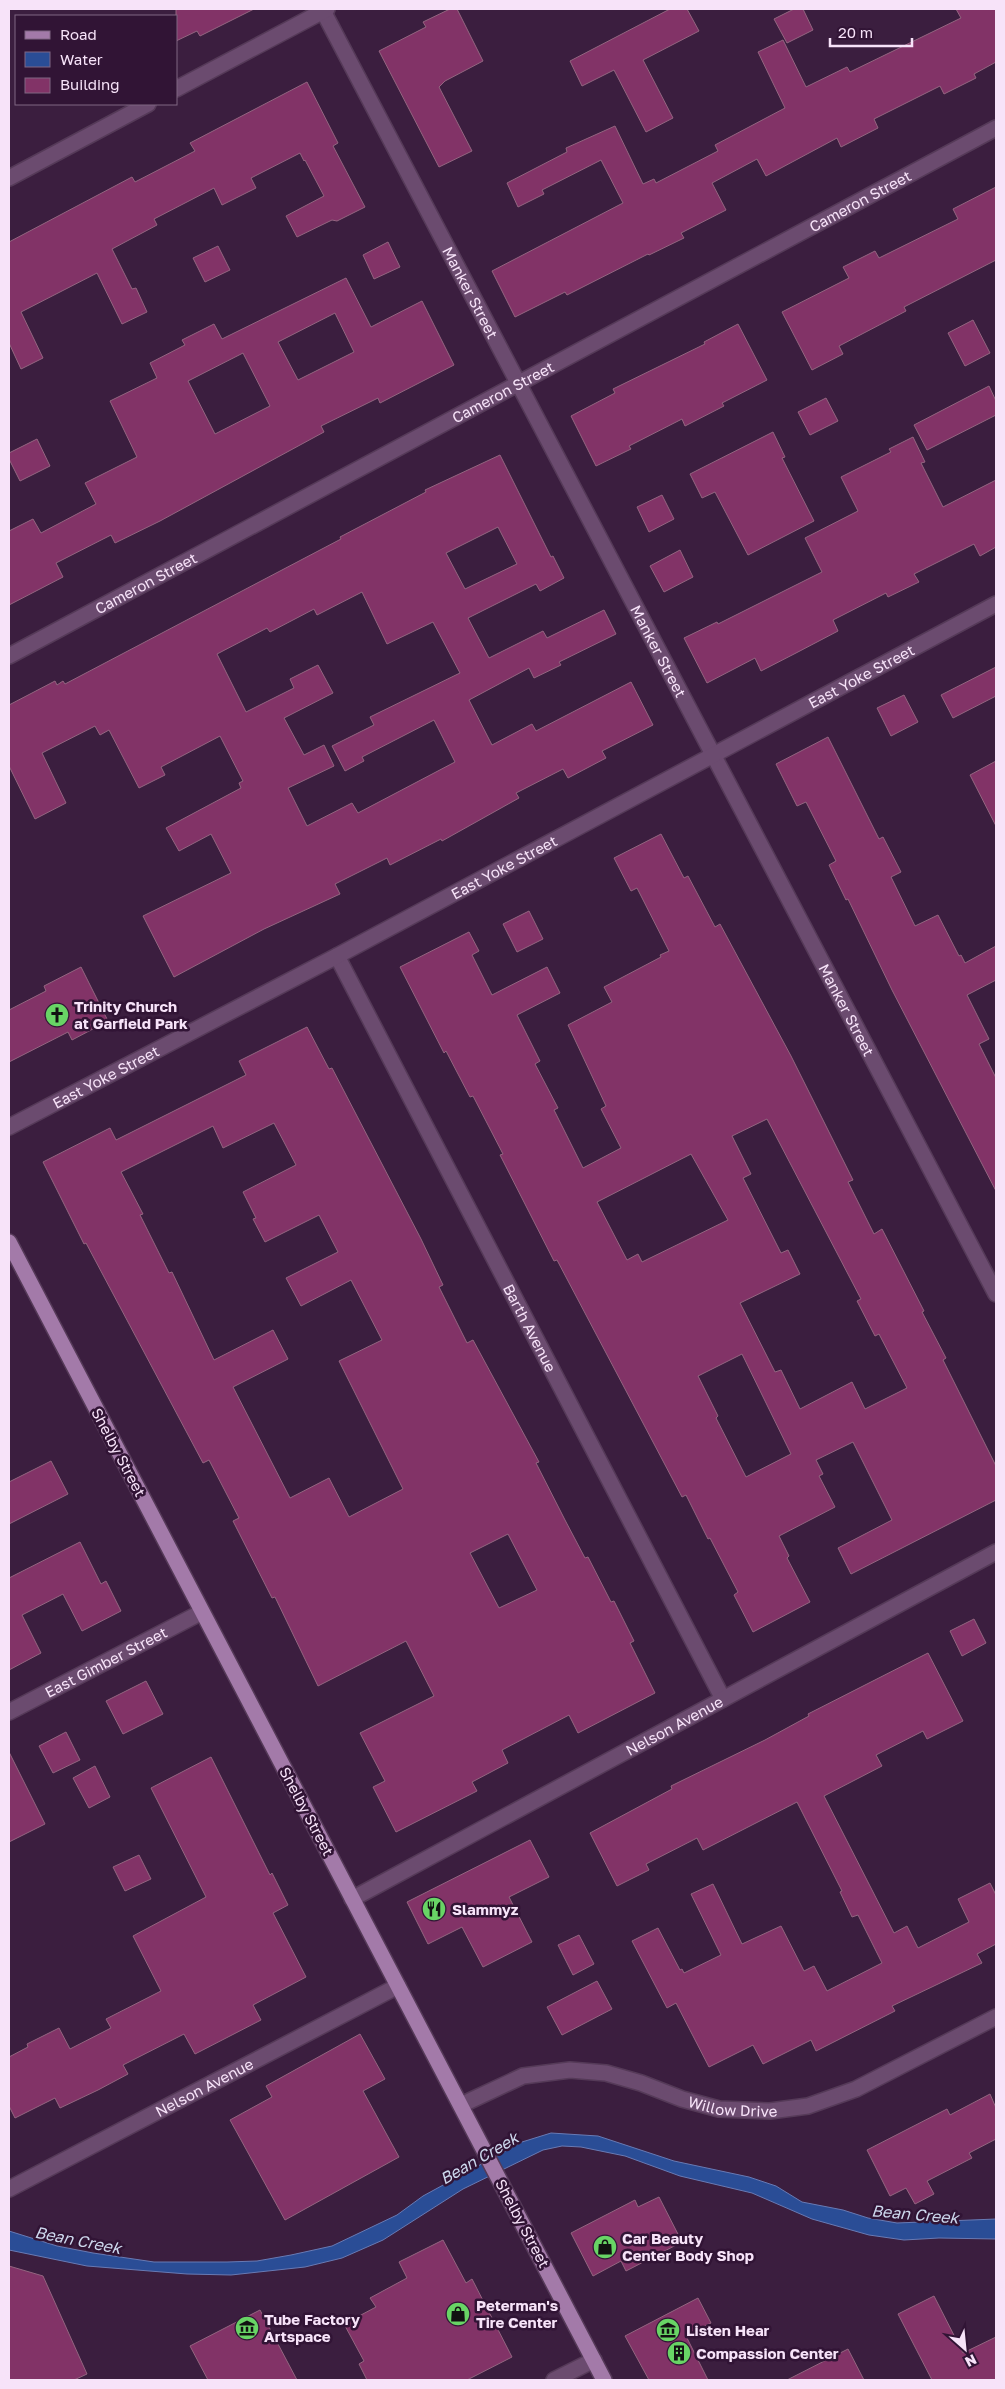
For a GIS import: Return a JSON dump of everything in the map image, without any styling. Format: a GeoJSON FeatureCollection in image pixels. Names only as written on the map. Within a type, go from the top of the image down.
{"type":"FeatureCollection","features":[{"type":"Feature","properties":{"kind":"main road","name":"Shelby Street"},"geometry":{"type":"LineString","coordinates":[[9,1242],[604,2380]]}},
{"type":"Feature","properties":{"kind":"street"},"geometry":{"type":"LineString","coordinates":[[178,88],[324,9]]}},
{"type":"Feature","properties":{"kind":"street","name":"Manker Street"},"geometry":{"type":"LineString","coordinates":[[324,9],[996,1294]]}},
{"type":"Feature","properties":{"kind":"street"},"geometry":{"type":"LineString","coordinates":[[9,178],[146,105]]}},
{"type":"Feature","properties":{"kind":"street","name":"Cameron Street"},"geometry":{"type":"LineString","coordinates":[[9,656],[519,385],[996,128]]}},
{"type":"Feature","properties":{"kind":"street","name":"East Yoke Street"},"geometry":{"type":"LineString","coordinates":[[9,1128],[337,956],[996,604]]}},
{"type":"Feature","properties":{"kind":"street","name":"Barth Avenue"},"geometry":{"type":"LineString","coordinates":[[337,956],[723,1699]]}},
{"type":"Feature","properties":{"kind":"street","name":"Nelson Avenue"},"geometry":{"type":"LineString","coordinates":[[352,1899],[996,1552]]}},
{"type":"Feature","properties":{"kind":"street","name":"East Gimber Street"},"geometry":{"type":"LineString","coordinates":[[9,1712],[202,1612]]}},
{"type":"Feature","properties":{"kind":"street","name":"Nelson Avenue"},"geometry":{"type":"LineString","coordinates":[[9,2189],[398,1986]]}},
{"type":"Feature","properties":{"kind":"street","name":"Willow Drive"},"geometry":{"type":"LineString","coordinates":[[461,2105],[523,2076],[570,2070],[612,2075],[682,2100],[719,2108],[770,2111],[808,2106],[856,2089],[996,2017]]}},
{"type":"Feature","properties":{"kind":"street"},"geometry":{"type":"LineString","coordinates":[[554,2380],[594,2360]]}},
{"type":"Feature","properties":{"kind":"water","name":"Bean Creek"},"geometry":{"type":"Polygon","coordinates":[[[551,2133],[598,2136],[674,2161],[749,2177],[776,2186],[802,2202],[843,2210],[868,2218],[897,2223],[996,2219],[996,2239],[939,2238],[904,2240],[869,2235],[812,2219],[752,2193],[680,2176],[625,2156],[581,2147],[562,2146],[543,2150],[463,2189],[383,2240],[342,2258],[305,2267],[231,2275],[187,2274],[87,2266],[9,2250],[9,2231],[57,2246],[154,2262],[257,2261],[291,2255],[332,2246],[397,2215],[423,2196],[522,2142],[551,2133]]]}},
{"type":"Feature","properties":{"kind":"building"},"geometry":{"type":"Polygon","coordinates":[[[176,9],[254,9],[200,36],[197,31],[178,40],[178,15],[176,15],[176,9]]]}},
{"type":"Feature","properties":{"kind":"building"},"geometry":{"type":"Polygon","coordinates":[[[450,9],[457,9],[483,61],[445,81],[439,87],[472,151],[439,167],[379,51],[426,27],[423,22],[450,9]]]}},
{"type":"Feature","properties":{"kind":"building"},"geometry":{"type":"Polygon","coordinates":[[[670,9],[687,9],[699,31],[643,60],[673,118],[646,132],[614,70],[582,86],[570,61],[670,9]]]}},
{"type":"Feature","properties":{"kind":"building"},"geometry":{"type":"Polygon","coordinates":[[[794,9],[803,9],[813,30],[787,43],[774,19],[794,9]]]}},
{"type":"Feature","properties":{"kind":"building"},"geometry":{"type":"Polygon","coordinates":[[[956,9],[996,9],[996,62],[974,74],[976,78],[944,94],[940,86],[874,119],[878,128],[841,147],[837,138],[766,176],[757,159],[712,183],[726,210],[681,233],[684,238],[567,295],[565,292],[515,317],[492,271],[623,203],[601,160],[542,190],[544,194],[518,207],[507,183],[567,152],[566,148],[615,126],[643,184],[654,179],[656,183],[718,151],[715,145],[785,108],[758,52],[783,40],[806,87],[847,67],[850,72],[961,18],[956,9]]]}},
{"type":"Feature","properties":{"kind":"building"},"geometry":{"type":"Polygon","coordinates":[[[307,82],[338,143],[333,146],[365,207],[337,221],[332,220],[297,237],[286,216],[324,196],[300,153],[251,178],[256,188],[222,205],[214,188],[154,219],[157,225],[112,249],[132,289],[136,288],[147,312],[122,324],[97,273],[21,312],[43,358],[21,369],[9,343],[9,242],[132,177],[135,182],[195,151],[190,143],[307,82]]]}},
{"type":"Feature","properties":{"kind":"building"},"geometry":{"type":"Polygon","coordinates":[[[996,187],[996,260],[904,307],[906,311],[839,346],[843,354],[812,370],[782,312],[849,278],[843,267],[875,251],[879,258],[958,219],[953,209],[996,187]]]}},
{"type":"Feature","properties":{"kind":"building"},"geometry":{"type":"Polygon","coordinates":[[[388,242],[400,267],[374,279],[363,255],[388,242]]]}},
{"type":"Feature","properties":{"kind":"building"},"geometry":{"type":"Polygon","coordinates":[[[218,246],[230,270],[205,282],[193,258],[218,246]]]}},
{"type":"Feature","properties":{"kind":"building"},"geometry":{"type":"Polygon","coordinates":[[[346,278],[371,327],[422,301],[454,365],[380,403],[378,398],[321,426],[324,432],[160,521],[115,543],[111,535],[56,563],[63,577],[9,605],[9,531],[33,519],[41,533],[96,504],[85,483],[137,457],[110,401],[157,378],[150,363],[185,345],[182,340],[214,324],[222,339],[346,278]],[[335,313],[278,342],[298,380],[354,352],[335,313]],[[243,353],[188,381],[215,434],[270,406],[243,353]]]}},
{"type":"Feature","properties":{"kind":"building"},"geometry":{"type":"Polygon","coordinates":[[[973,320],[990,353],[965,366],[948,333],[973,320]]]}},
{"type":"Feature","properties":{"kind":"building"},"geometry":{"type":"Polygon","coordinates":[[[738,324],[767,380],[722,403],[724,406],[685,426],[682,419],[629,446],[631,449],[596,466],[571,416],[615,393],[613,389],[705,344],[704,342],[738,324]]]}},
{"type":"Feature","properties":{"kind":"building"},"geometry":{"type":"Polygon","coordinates":[[[989,386],[996,401],[996,415],[927,450],[914,425],[989,386]]]}},
{"type":"Feature","properties":{"kind":"building"},"geometry":{"type":"Polygon","coordinates":[[[826,398],[838,421],[810,435],[798,412],[826,398]]]}},
{"type":"Feature","properties":{"kind":"building"},"geometry":{"type":"Polygon","coordinates":[[[773,432],[785,457],[782,458],[814,521],[748,555],[715,492],[702,498],[690,474],[773,432]]]}},
{"type":"Feature","properties":{"kind":"building"},"geometry":{"type":"Polygon","coordinates":[[[913,437],[925,462],[921,463],[943,507],[996,480],[996,547],[980,556],[974,544],[914,574],[919,582],[888,597],[886,593],[833,620],[838,631],[761,671],[755,658],[707,683],[684,638],[717,622],[718,624],[822,572],[805,538],[858,511],[841,477],[891,452],[889,449],[913,437]]]}},
{"type":"Feature","properties":{"kind":"building"},"geometry":{"type":"Polygon","coordinates":[[[37,439],[50,466],[20,481],[9,459],[9,453],[37,439]]]}},
{"type":"Feature","properties":{"kind":"building"},"geometry":{"type":"Polygon","coordinates":[[[500,455],[551,557],[553,556],[564,578],[540,591],[536,584],[468,618],[489,658],[543,631],[547,638],[604,610],[616,634],[559,662],[561,665],[534,678],[529,668],[469,700],[492,745],[532,724],[536,731],[631,682],[653,725],[602,751],[606,758],[568,778],[563,769],[516,793],[519,798],[442,841],[441,839],[390,865],[387,858],[335,884],[340,894],[264,929],[174,977],[143,916],[231,873],[211,834],[179,851],[166,828],[241,788],[239,783],[243,781],[220,736],[161,767],[165,775],[139,788],[109,730],[100,735],[95,726],[42,753],[66,803],[35,819],[9,766],[9,705],[55,681],[57,685],[63,681],[65,684],[341,539],[340,537],[426,492],[425,490],[500,455]],[[498,527],[446,553],[465,589],[517,564],[498,527]],[[362,592],[317,615],[314,609],[270,632],[267,628],[217,654],[246,712],[294,688],[290,679],[318,665],[333,693],[284,718],[304,755],[324,745],[334,766],[288,788],[307,826],[352,803],[358,813],[455,762],[434,720],[362,757],[364,761],[345,771],[332,746],[374,725],[370,717],[460,673],[433,622],[387,644],[362,592]]]}},
{"type":"Feature","properties":{"kind":"building"},"geometry":{"type":"Polygon","coordinates":[[[662,495],[674,519],[649,532],[637,507],[662,495]]]}},
{"type":"Feature","properties":{"kind":"building"},"geometry":{"type":"Polygon","coordinates":[[[680,550],[693,577],[664,592],[650,566],[680,550]]]}},
{"type":"Feature","properties":{"kind":"building"},"geometry":{"type":"Polygon","coordinates":[[[996,667],[996,696],[953,718],[941,695],[996,667]]]}},
{"type":"Feature","properties":{"kind":"building"},"geometry":{"type":"Polygon","coordinates":[[[904,695],[918,722],[891,736],[877,708],[904,695]]]}},
{"type":"Feature","properties":{"kind":"building"},"geometry":{"type":"Polygon","coordinates":[[[828,737],[879,839],[883,837],[901,872],[891,877],[915,926],[938,915],[959,956],[961,955],[965,963],[996,946],[996,980],[967,995],[989,1039],[979,1044],[996,1078],[996,1191],[892,990],[848,899],[846,900],[829,865],[836,861],[806,802],[797,806],[776,764],[828,737]]]}},
{"type":"Feature","properties":{"kind":"building"},"geometry":{"type":"Polygon","coordinates":[[[996,761],[996,826],[970,775],[996,761]]]}},
{"type":"Feature","properties":{"kind":"building"},"geometry":{"type":"Polygon","coordinates":[[[661,834],[684,878],[688,876],[715,927],[720,924],[791,1056],[853,1180],[848,1182],[874,1234],[882,1229],[924,1311],[922,1312],[946,1358],[943,1360],[996,1466],[996,1500],[851,1574],[838,1548],[892,1520],[853,1442],[816,1460],[823,1474],[819,1476],[835,1507],[779,1536],[789,1556],[787,1558],[810,1602],[753,1632],[734,1595],[738,1592],[710,1538],[708,1539],[686,1495],[682,1497],[557,1260],[554,1261],[500,1155],[503,1154],[473,1096],[470,1097],[446,1051],[444,1053],[400,967],[469,932],[479,951],[472,955],[492,995],[547,967],[560,993],[517,1015],[540,1061],[535,1064],[558,1108],[554,1110],[583,1168],[621,1148],[601,1109],[606,1106],[568,1025],[612,1002],[604,987],[669,951],[637,888],[631,891],[614,858],[661,834]],[[767,1119],[732,1136],[751,1174],[743,1178],[781,1253],[788,1250],[800,1274],[740,1303],[775,1372],[781,1370],[800,1409],[852,1382],[865,1409],[907,1388],[879,1334],[875,1336],[857,1301],[861,1299],[767,1119]],[[691,1154],[597,1202],[627,1260],[638,1254],[642,1262],[728,1220],[691,1154]],[[742,1354],[698,1376],[718,1416],[716,1418],[746,1477],[791,1454],[742,1354]]]}},
{"type":"Feature","properties":{"kind":"building"},"geometry":{"type":"Polygon","coordinates":[[[529,911],[543,939],[517,952],[503,924],[529,911]]]}},
{"type":"Feature","properties":{"kind":"building","name":"Trinity Church at Garfield Park"},"geometry":{"type":"Polygon","coordinates":[[[81,967],[108,1021],[72,1040],[68,1032],[9,1062],[9,1010],[46,991],[44,986],[81,967]]]}},
{"type":"Feature","properties":{"kind":"building"},"geometry":{"type":"Polygon","coordinates":[[[307,1027],[329,1069],[332,1068],[421,1239],[443,1285],[439,1287],[467,1343],[473,1340],[539,1462],[536,1463],[585,1558],[588,1557],[611,1602],[614,1601],[634,1641],[630,1643],[655,1693],[578,1733],[569,1715],[502,1750],[508,1763],[472,1782],[477,1791],[396,1832],[373,1787],[385,1781],[360,1733],[434,1696],[406,1641],[318,1686],[275,1597],[272,1598],[233,1521],[239,1518],[209,1460],[203,1463],[86,1243],[84,1244],[43,1162],[110,1128],[116,1140],[246,1075],[239,1061],[307,1027]],[[274,1123],[223,1148],[213,1126],[121,1172],[143,1214],[140,1215],[169,1273],[172,1272],[214,1360],[273,1330],[288,1359],[233,1387],[290,1498],[329,1478],[349,1517],[403,1489],[339,1361],[382,1340],[351,1280],[301,1306],[286,1278],[338,1252],[319,1215],[265,1242],[253,1219],[256,1218],[243,1192],[296,1165],[274,1123]],[[508,1534],[470,1553],[499,1608],[537,1590],[508,1534]]]}},
{"type":"Feature","properties":{"kind":"building"},"geometry":{"type":"Polygon","coordinates":[[[51,1461],[68,1494],[9,1524],[9,1482],[51,1461]]]}},
{"type":"Feature","properties":{"kind":"building"},"geometry":{"type":"Polygon","coordinates":[[[80,1542],[101,1584],[106,1581],[121,1611],[82,1631],[63,1594],[22,1615],[41,1653],[9,1670],[9,1578],[80,1542]]]}},
{"type":"Feature","properties":{"kind":"building"},"geometry":{"type":"Polygon","coordinates":[[[974,1619],[986,1643],[962,1656],[950,1631],[974,1619]]]}},
{"type":"Feature","properties":{"kind":"building"},"geometry":{"type":"Polygon","coordinates":[[[928,1653],[963,1721],[927,1739],[923,1731],[876,1755],[882,1766],[824,1796],[894,1933],[907,1926],[918,1948],[969,1922],[958,1899],[990,1883],[996,1895],[996,1944],[977,1954],[982,1963],[892,2006],[895,2011],[816,2051],[811,2040],[763,2064],[753,2045],[709,2067],[676,2003],[667,2008],[632,1941],[658,1928],[680,1970],[682,1969],[684,1973],[721,1955],[691,1894],[713,1884],[742,1944],[781,1926],[804,1971],[814,1966],[827,1991],[882,1963],[858,1915],[852,1917],[840,1892],[842,1891],[797,1802],[703,1850],[697,1838],[646,1864],[649,1870],[617,1886],[590,1833],[672,1789],[671,1786],[765,1740],[809,1716],[808,1714],[928,1653]]]}},
{"type":"Feature","properties":{"kind":"building"},"geometry":{"type":"Polygon","coordinates":[[[146,1681],[163,1714],[123,1734],[106,1701],[146,1681]]]}},
{"type":"Feature","properties":{"kind":"building"},"geometry":{"type":"Polygon","coordinates":[[[66,1732],[80,1760],[53,1773],[39,1746],[66,1732]]]}},
{"type":"Feature","properties":{"kind":"building"},"geometry":{"type":"Polygon","coordinates":[[[9,1752],[45,1824],[9,1842],[9,1752]]]}},
{"type":"Feature","properties":{"kind":"building"},"geometry":{"type":"Polygon","coordinates":[[[211,1757],[270,1875],[272,1873],[288,1905],[273,1913],[306,1977],[253,2005],[261,2020],[195,2054],[184,2034],[123,2065],[128,2074],[98,2090],[60,2108],[55,2098],[15,2118],[9,2106],[9,2057],[28,2047],[27,2044],[59,2028],[70,2049],[111,2028],[106,2019],[161,1991],[133,1936],[206,1897],[151,1788],[211,1757]]]}},
{"type":"Feature","properties":{"kind":"building"},"geometry":{"type":"Polygon","coordinates":[[[95,1766],[110,1797],[89,1808],[73,1778],[95,1766]]]}},
{"type":"Feature","properties":{"kind":"building"},"geometry":{"type":"Polygon","coordinates":[[[530,1840],[549,1877],[509,1897],[532,1942],[483,1967],[462,1927],[428,1944],[407,1902],[530,1840]]]}},
{"type":"Feature","properties":{"kind":"building"},"geometry":{"type":"Polygon","coordinates":[[[139,1855],[151,1879],[125,1891],[113,1867],[139,1855]]]}},
{"type":"Feature","properties":{"kind":"building"},"geometry":{"type":"Polygon","coordinates":[[[579,1935],[594,1964],[573,1975],[558,1945],[579,1935]]]}},
{"type":"Feature","properties":{"kind":"building"},"geometry":{"type":"Polygon","coordinates":[[[597,1981],[612,2009],[562,2035],[547,2007],[597,1981]]]}},
{"type":"Feature","properties":{"kind":"building"},"geometry":{"type":"Polygon","coordinates":[[[360,2034],[385,2079],[363,2091],[399,2157],[285,2220],[230,2120],[272,2097],[266,2086],[360,2034]]]}},
{"type":"Feature","properties":{"kind":"building"},"geometry":{"type":"Polygon","coordinates":[[[990,2094],[996,2108],[996,2139],[969,2153],[972,2158],[927,2181],[934,2194],[915,2204],[906,2188],[890,2196],[867,2150],[947,2109],[950,2115],[990,2094]]]}},
{"type":"Feature","properties":{"kind":"building"},"geometry":{"type":"Polygon","coordinates":[[[659,2197],[682,2242],[626,2271],[621,2261],[593,2276],[571,2233],[635,2200],[638,2207],[659,2197]]]}},
{"type":"Feature","properties":{"kind":"building"},"geometry":{"type":"Polygon","coordinates":[[[443,2240],[466,2283],[472,2279],[512,2357],[467,2380],[367,2380],[359,2364],[364,2361],[344,2324],[376,2307],[370,2298],[407,2278],[399,2262],[443,2240]]]}},
{"type":"Feature","properties":{"kind":"building"},"geometry":{"type":"Polygon","coordinates":[[[9,2266],[43,2276],[87,2374],[74,2380],[9,2380],[9,2266]]]}},
{"type":"Feature","properties":{"kind":"building"},"geometry":{"type":"Polygon","coordinates":[[[934,2296],[963,2353],[996,2337],[996,2380],[932,2380],[898,2314],[934,2296]]]}},
{"type":"Feature","properties":{"kind":"building"},"geometry":{"type":"Polygon","coordinates":[[[698,2298],[711,2323],[686,2336],[708,2380],[649,2380],[625,2336],[698,2298]]]}},
{"type":"Feature","properties":{"kind":"building","name":"Tube Factory Artspace"},"geometry":{"type":"Polygon","coordinates":[[[260,2310],[297,2380],[208,2380],[190,2346],[260,2310]]]}},
{"type":"Feature","properties":{"kind":"building"},"geometry":{"type":"Polygon","coordinates":[[[848,2349],[864,2380],[787,2380],[848,2349]]]}},
{"type":"Feature","properties":{"kind":"place","name":"Trinity Church at Garfield Park"},"geometry":{"type":"Point","coordinates":[57,1015]}},
{"type":"Feature","properties":{"kind":"place","name":"Slammyz"},"geometry":{"type":"Point","coordinates":[434,1909]}},
{"type":"Feature","properties":{"kind":"place","name":"Car Beauty Center Body Shop"},"geometry":{"type":"Point","coordinates":[605,2247]}},
{"type":"Feature","properties":{"kind":"place","name":"Peterman's Tire Center"},"geometry":{"type":"Point","coordinates":[458,2314]}},
{"type":"Feature","properties":{"kind":"place","name":"Tube Factory Artspace"},"geometry":{"type":"Point","coordinates":[247,2328]}},
{"type":"Feature","properties":{"kind":"place","name":"Listen Hear"},"geometry":{"type":"Point","coordinates":[668,2330]}},
{"type":"Feature","properties":{"kind":"place","name":"Compassion Center"},"geometry":{"type":"Point","coordinates":[679,2353]}}]}
